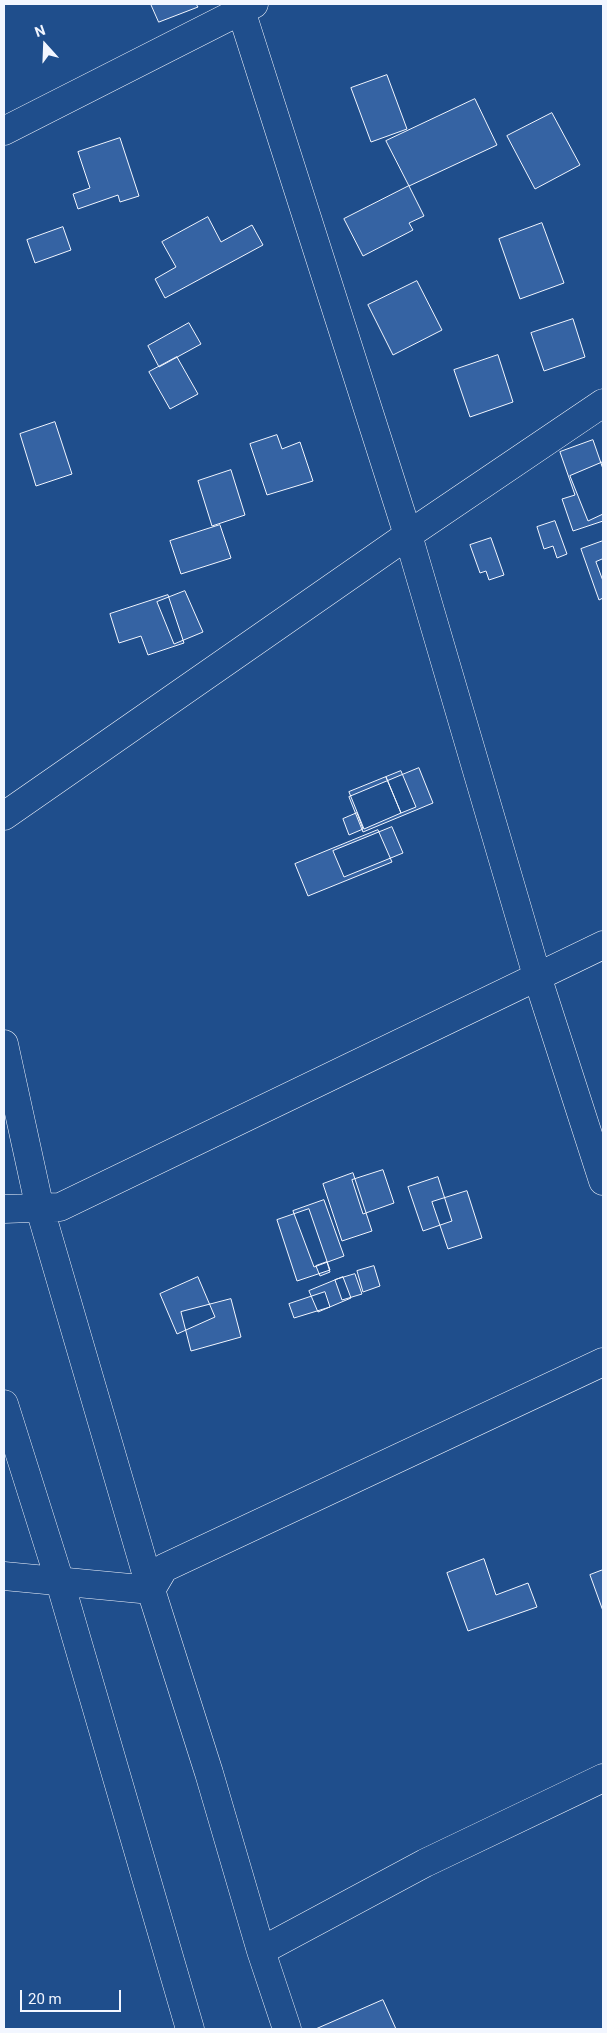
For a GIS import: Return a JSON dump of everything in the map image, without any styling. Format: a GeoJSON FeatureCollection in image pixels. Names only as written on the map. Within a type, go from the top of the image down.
{"type":"FeatureCollection","features":[{"type":"Feature","properties":{"kind":"street"},"geometry":{"type":"LineString","coordinates":[[4,131],[245,6],[408,535],[537,976],[603,1181]]}},
{"type":"Feature","properties":{"kind":"street"},"geometry":{"type":"LineString","coordinates":[[4,816],[408,535],[603,403]]}},
{"type":"Feature","properties":{"kind":"street"},"geometry":{"type":"LineString","coordinates":[[4,1209],[60,1207],[603,945]]}},
{"type":"Feature","properties":{"kind":"street"},"geometry":{"type":"LineString","coordinates":[[4,1044],[40,1208],[151,1590],[209,1774],[261,1951],[287,2029]]}},
{"type":"Feature","properties":{"kind":"street"},"geometry":{"type":"LineString","coordinates":[[151,1590],[164,1568],[603,1362]]}},
{"type":"Feature","properties":{"kind":"street"},"geometry":{"type":"LineString","coordinates":[[4,1404],[60,1582],[190,2029]]}},
{"type":"Feature","properties":{"kind":"street"},"geometry":{"type":"LineString","coordinates":[[4,1576],[151,1590]]}},
{"type":"Feature","properties":{"kind":"street"},"geometry":{"type":"LineString","coordinates":[[261,1951],[425,1863],[603,1778]]}},
{"type":"Feature","properties":{"kind":"building"},"geometry":{"type":"Polygon","coordinates":[[[151,4],[196,4],[198,7],[159,22],[151,4]]]}},
{"type":"Feature","properties":{"kind":"building"},"geometry":{"type":"Polygon","coordinates":[[[387,75],[407,129],[371,142],[351,88],[387,75]]]}},
{"type":"Feature","properties":{"kind":"building"},"geometry":{"type":"Polygon","coordinates":[[[475,99],[497,145],[409,186],[386,141],[475,99]]]}},
{"type":"Feature","properties":{"kind":"building"},"geometry":{"type":"Polygon","coordinates":[[[552,113],[580,165],[535,189],[507,136],[552,113]]]}},
{"type":"Feature","properties":{"kind":"building"},"geometry":{"type":"Polygon","coordinates":[[[120,138],[139,196],[120,202],[118,195],[78,209],[73,194],[90,188],[78,152],[120,138]]]}},
{"type":"Feature","properties":{"kind":"building"},"geometry":{"type":"Polygon","coordinates":[[[409,186],[424,216],[409,223],[413,230],[363,256],[344,219],[409,186]]]}},
{"type":"Feature","properties":{"kind":"building"},"geometry":{"type":"Polygon","coordinates":[[[208,217],[221,242],[252,225],[263,245],[165,298],[155,279],[176,267],[162,242],[208,217]]]}},
{"type":"Feature","properties":{"kind":"building"},"geometry":{"type":"Polygon","coordinates":[[[542,223],[564,283],[520,299],[499,239],[542,223]]]}},
{"type":"Feature","properties":{"kind":"building"},"geometry":{"type":"Polygon","coordinates":[[[63,227],[71,250],[35,263],[27,240],[63,227]]]}},
{"type":"Feature","properties":{"kind":"building"},"geometry":{"type":"Polygon","coordinates":[[[417,281],[442,330],[393,355],[368,305],[417,281]]]}},
{"type":"Feature","properties":{"kind":"building"},"geometry":{"type":"Polygon","coordinates":[[[573,319],[585,357],[544,371],[531,333],[573,319]]]}},
{"type":"Feature","properties":{"kind":"building"},"geometry":{"type":"Polygon","coordinates":[[[189,323],[201,344],[159,367],[148,346],[189,323]]]}},
{"type":"Feature","properties":{"kind":"building"},"geometry":{"type":"Polygon","coordinates":[[[498,355],[513,402],[470,417],[454,370],[498,355]]]}},
{"type":"Feature","properties":{"kind":"building"},"geometry":{"type":"Polygon","coordinates":[[[177,357],[198,394],[170,409],[149,372],[177,357]]]}},
{"type":"Feature","properties":{"kind":"building"},"geometry":{"type":"Polygon","coordinates":[[[55,422],[72,474],[36,486],[20,434],[55,422]]]}},
{"type":"Feature","properties":{"kind":"building"},"geometry":{"type":"Polygon","coordinates":[[[277,435],[282,449],[300,442],[313,481],[267,495],[250,444],[277,435]]]}},
{"type":"Feature","properties":{"kind":"building"},"geometry":{"type":"Polygon","coordinates":[[[593,440],[603,469],[603,521],[573,531],[562,499],[575,495],[560,452],[593,440]]]}},
{"type":"Feature","properties":{"kind":"building"},"geometry":{"type":"Polygon","coordinates":[[[603,462],[603,514],[588,521],[570,476],[603,462]]]}},
{"type":"Feature","properties":{"kind":"building"},"geometry":{"type":"Polygon","coordinates":[[[231,470],[245,515],[212,526],[198,481],[231,470]]]}},
{"type":"Feature","properties":{"kind":"building"},"geometry":{"type":"Polygon","coordinates":[[[555,521],[567,554],[557,558],[553,546],[544,549],[537,527],[555,521]]]}},
{"type":"Feature","properties":{"kind":"building"},"geometry":{"type":"Polygon","coordinates":[[[220,525],[231,558],[181,574],[170,541],[220,525]]]}},
{"type":"Feature","properties":{"kind":"building"},"geometry":{"type":"Polygon","coordinates":[[[491,538],[504,575],[489,580],[486,571],[480,573],[470,545],[491,538]]]}},
{"type":"Feature","properties":{"kind":"building"},"geometry":{"type":"Polygon","coordinates":[[[603,541],[603,598],[599,600],[581,549],[603,541]]]}},
{"type":"Feature","properties":{"kind":"building"},"geometry":{"type":"Polygon","coordinates":[[[603,559],[603,581],[596,562],[603,559]]]}},
{"type":"Feature","properties":{"kind":"building"},"geometry":{"type":"Polygon","coordinates":[[[185,591],[203,632],[174,644],[157,602],[185,591]]]}},
{"type":"Feature","properties":{"kind":"building"},"geometry":{"type":"Polygon","coordinates":[[[168,595],[184,643],[148,655],[141,636],[119,643],[110,614],[168,595]]]}},
{"type":"Feature","properties":{"kind":"building"},"geometry":{"type":"Polygon","coordinates":[[[419,768],[433,803],[363,832],[349,797],[419,768]]]}},
{"type":"Feature","properties":{"kind":"building"},"geometry":{"type":"Polygon","coordinates":[[[401,771],[416,807],[401,813],[386,777],[401,771]]]}},
{"type":"Feature","properties":{"kind":"building"},"geometry":{"type":"Polygon","coordinates":[[[386,777],[401,813],[364,829],[349,792],[386,777]]]}},
{"type":"Feature","properties":{"kind":"building"},"geometry":{"type":"Polygon","coordinates":[[[357,813],[363,829],[349,835],[343,819],[357,813]]]}},
{"type":"Feature","properties":{"kind":"building"},"geometry":{"type":"Polygon","coordinates":[[[392,827],[403,853],[344,877],[333,851],[392,827]]]}},
{"type":"Feature","properties":{"kind":"building"},"geometry":{"type":"Polygon","coordinates":[[[378,830],[392,862],[308,896],[295,864],[378,830]]]}},
{"type":"Feature","properties":{"kind":"building"},"geometry":{"type":"Polygon","coordinates":[[[383,1170],[394,1203],[363,1214],[352,1180],[383,1170]]]}},
{"type":"Feature","properties":{"kind":"building"},"geometry":{"type":"Polygon","coordinates":[[[353,1173],[372,1231],[342,1241],[323,1184],[353,1173]]]}},
{"type":"Feature","properties":{"kind":"building"},"geometry":{"type":"Polygon","coordinates":[[[438,1177],[452,1221],[423,1231],[408,1187],[438,1177]]]}},
{"type":"Feature","properties":{"kind":"building"},"geometry":{"type":"Polygon","coordinates":[[[467,1191],[482,1238],[448,1249],[432,1202],[467,1191]]]}},
{"type":"Feature","properties":{"kind":"building"},"geometry":{"type":"Polygon","coordinates":[[[324,1200],[344,1256],[314,1267],[293,1211],[324,1200]]]}},
{"type":"Feature","properties":{"kind":"building"},"geometry":{"type":"Polygon","coordinates":[[[309,1209],[330,1270],[297,1281],[277,1220],[309,1209]]]}},
{"type":"Feature","properties":{"kind":"building"},"geometry":{"type":"Polygon","coordinates":[[[327,1262],[330,1272],[320,1276],[316,1266],[327,1262]]]}},
{"type":"Feature","properties":{"kind":"building"},"geometry":{"type":"Polygon","coordinates":[[[374,1266],[380,1286],[363,1292],[357,1271],[374,1266]]]}},
{"type":"Feature","properties":{"kind":"building"},"geometry":{"type":"Polygon","coordinates":[[[355,1274],[362,1294],[342,1300],[335,1280],[355,1274]]]}},
{"type":"Feature","properties":{"kind":"building"},"geometry":{"type":"Polygon","coordinates":[[[198,1277],[215,1317],[177,1334],[160,1294],[198,1277]]]}},
{"type":"Feature","properties":{"kind":"building"},"geometry":{"type":"Polygon","coordinates":[[[343,1277],[351,1298],[318,1312],[309,1291],[343,1277]]]}},
{"type":"Feature","properties":{"kind":"building"},"geometry":{"type":"Polygon","coordinates":[[[325,1292],[330,1307],[294,1318],[289,1304],[325,1292]]]}},
{"type":"Feature","properties":{"kind":"building"},"geometry":{"type":"Polygon","coordinates":[[[231,1299],[241,1337],[191,1351],[181,1312],[231,1299]]]}},
{"type":"Feature","properties":{"kind":"building"},"geometry":{"type":"Polygon","coordinates":[[[484,1559],[496,1595],[528,1583],[537,1607],[468,1631],[447,1573],[484,1559]]]}},
{"type":"Feature","properties":{"kind":"building"},"geometry":{"type":"Polygon","coordinates":[[[603,1570],[603,1611],[590,1575],[603,1570]]]}},
{"type":"Feature","properties":{"kind":"building"},"geometry":{"type":"Polygon","coordinates":[[[383,2000],[396,2029],[316,2029],[383,2000]]]}}]}
